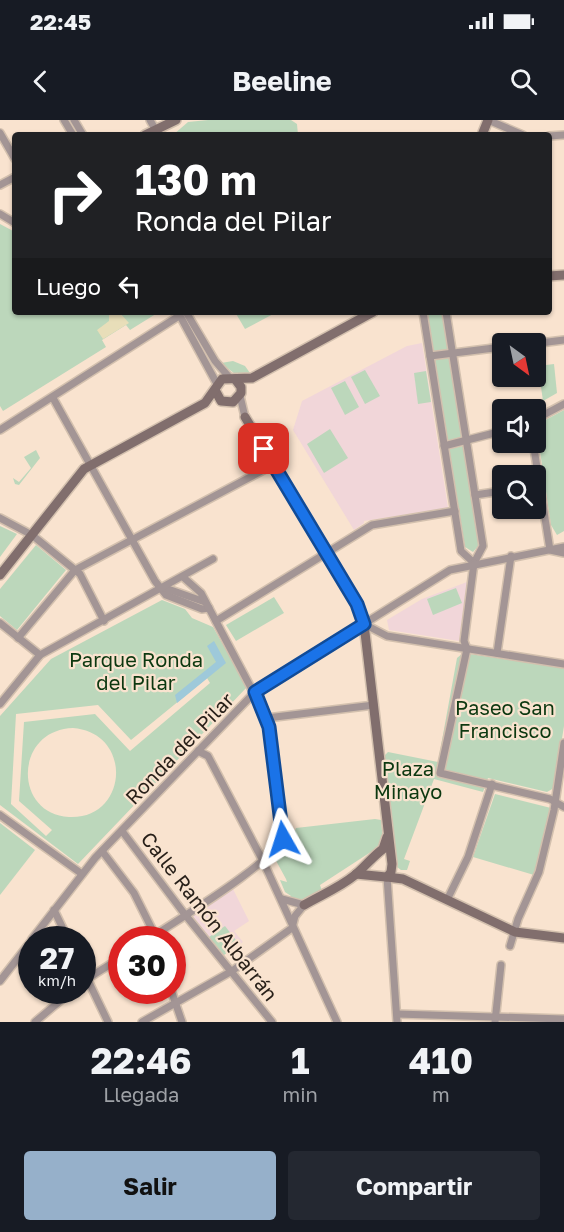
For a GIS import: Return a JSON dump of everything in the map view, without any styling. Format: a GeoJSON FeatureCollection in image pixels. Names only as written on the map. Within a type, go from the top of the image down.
{"type":"FeatureCollection","features":[{"type":"Feature","properties":{"kind":"street"},"geometry":{"type":"LineString","coordinates":[[150,120],[155,129]]}},
{"type":"Feature","properties":{"kind":"street"},"geometry":{"type":"LineString","coordinates":[[150,132],[176,120]]}},
{"type":"Feature","properties":{"kind":"street"},"geometry":{"type":"LineString","coordinates":[[488,120],[516,132]]}},
{"type":"Feature","properties":{"kind":"street"},"geometry":{"type":"LineString","coordinates":[[0,133],[12,154]]}},
{"type":"Feature","properties":{"kind":"street"},"geometry":{"type":"LineString","coordinates":[[0,430],[53,398],[178,315]]}},
{"type":"Feature","properties":{"kind":"street"},"geometry":{"type":"LineString","coordinates":[[182,315],[215,362],[241,387],[240,396],[244,417]]}},
{"type":"Feature","properties":{"kind":"street"},"geometry":{"type":"LineString","coordinates":[[182,315],[216,387],[219,400],[229,403],[244,417],[357,604],[364,624],[392,865],[386,877],[397,1018],[564,1019]]}},
{"type":"Feature","properties":{"kind":"street"},"geometry":{"type":"LineString","coordinates":[[0,575],[84,469],[205,403],[216,387],[232,379],[252,378],[358,315]]}},
{"type":"Feature","properties":{"kind":"street"},"geometry":{"type":"LineString","coordinates":[[423,315],[461,551],[474,563]]}},
{"type":"Feature","properties":{"kind":"street"},"geometry":{"type":"LineString","coordinates":[[447,315],[483,546],[474,563],[464,641],[467,649],[440,773],[492,784],[555,802],[564,807]]}},
{"type":"Feature","properties":{"kind":"street"},"geometry":{"type":"LineString","coordinates":[[546,342],[564,340]]}},
{"type":"Feature","properties":{"kind":"street"},"geometry":{"type":"LineString","coordinates":[[430,356],[492,348]]}},
{"type":"Feature","properties":{"kind":"street"},"geometry":{"type":"LineString","coordinates":[[229,403],[240,396]]}},
{"type":"Feature","properties":{"kind":"street"},"geometry":{"type":"LineString","coordinates":[[53,398],[132,539],[163,589]]}},
{"type":"Feature","properties":{"kind":"street"},"geometry":{"type":"LineString","coordinates":[[546,414],[564,404]]}},
{"type":"Feature","properties":{"kind":"street"},"geometry":{"type":"LineString","coordinates":[[444,446],[492,433]]}},
{"type":"Feature","properties":{"kind":"street"},"geometry":{"type":"LineString","coordinates":[[18,638],[75,570],[273,465]]}},
{"type":"Feature","properties":{"kind":"street"},"geometry":{"type":"LineString","coordinates":[[475,495],[492,492]]}},
{"type":"Feature","properties":{"kind":"street"},"geometry":{"type":"LineString","coordinates":[[216,621],[372,525],[455,511]]}},
{"type":"Feature","properties":{"kind":"street"},"geometry":{"type":"LineString","coordinates":[[0,518],[32,535],[80,574],[104,621]]}},
{"type":"Feature","properties":{"kind":"street"},"geometry":{"type":"LineString","coordinates":[[544,519],[550,550],[564,553]]}},
{"type":"Feature","properties":{"kind":"street","name":"Ronda del Pilar"},"geometry":{"type":"LineString","coordinates":[[42,926],[102,851],[255,692],[450,570],[474,563],[564,547]]}},
{"type":"Feature","properties":{"kind":"street"},"geometry":{"type":"LineString","coordinates":[[497,653],[511,556]]}},
{"type":"Feature","properties":{"kind":"street"},"geometry":{"type":"LineString","coordinates":[[0,704],[40,655],[213,560]]}},
{"type":"Feature","properties":{"kind":"street"},"geometry":{"type":"LineString","coordinates":[[170,926],[263,861],[280,843],[283,836],[267,718],[196,586],[183,577]]}},
{"type":"Feature","properties":{"kind":"street"},"geometry":{"type":"LineString","coordinates":[[163,589],[170,588],[207,605]]}},
{"type":"Feature","properties":{"kind":"street"},"geometry":{"type":"LineString","coordinates":[[0,623],[40,655]]}},
{"type":"Feature","properties":{"kind":"street"},"geometry":{"type":"LineString","coordinates":[[364,624],[387,636],[564,664]]}},
{"type":"Feature","properties":{"kind":"street"},"geometry":{"type":"LineString","coordinates":[[267,718],[374,705]]}},
{"type":"Feature","properties":{"kind":"street"},"geometry":{"type":"LineString","coordinates":[[510,946],[539,872],[555,802],[564,743]]}},
{"type":"Feature","properties":{"kind":"street"},"geometry":{"type":"LineString","coordinates":[[198,751],[208,756],[263,861],[337,1022]]}},
{"type":"Feature","properties":{"kind":"street"},"geometry":{"type":"LineString","coordinates":[[447,900],[468,857],[492,784]]}},
{"type":"Feature","properties":{"kind":"street"},"geometry":{"type":"LineString","coordinates":[[0,815],[82,874]]}},
{"type":"Feature","properties":{"kind":"street"},"geometry":{"type":"LineString","coordinates":[[186,997],[232,971],[294,926],[295,916],[304,905],[334,890],[356,874],[386,845],[387,823]]}},
{"type":"Feature","properties":{"kind":"street","name":"Calle Ramón Albarrán"},"geometry":{"type":"LineString","coordinates":[[122,831],[185,915],[272,1022]]}},
{"type":"Feature","properties":{"kind":"street"},"geometry":{"type":"LineString","coordinates":[[102,851],[134,893],[148,926]]}},
{"type":"Feature","properties":{"kind":"street"},"geometry":{"type":"LineString","coordinates":[[376,854],[387,856],[403,879]]}},
{"type":"Feature","properties":{"kind":"street"},"geometry":{"type":"LineString","coordinates":[[368,862],[367,868],[372,876]]}},
{"type":"Feature","properties":{"kind":"street"},"geometry":{"type":"LineString","coordinates":[[356,874],[403,879],[515,932],[564,938]]}},
{"type":"Feature","properties":{"kind":"street"},"geometry":{"type":"LineString","coordinates":[[282,899],[304,905]]}},
{"type":"Feature","properties":{"kind":"street"},"geometry":{"type":"LineString","coordinates":[[54,910],[62,926]]}},
{"type":"Feature","properties":{"kind":"street","name":"Ronda del Pilar"},"geometry":{"type":"LineString","coordinates":[[0,981],[18,957]]}},
{"type":"Feature","properties":{"kind":"street"},"geometry":{"type":"LineString","coordinates":[[495,1019],[501,965]]}},
{"type":"Feature","properties":{"kind":"street"},"geometry":{"type":"LineString","coordinates":[[96,1000],[108,1022]]}},
{"type":"Feature","properties":{"kind":"street"},"geometry":{"type":"LineString","coordinates":[[35,1022],[56,1004]]}},
{"type":"Feature","properties":{"kind":"street"},"geometry":{"type":"LineString","coordinates":[[142,1022],[174,1004]]}},
{"type":"Feature","properties":{"kind":"street"},"geometry":{"type":"LineString","coordinates":[[176,1004],[182,1022]]}},
{"type":"Feature","properties":{"kind":"shaded area"},"geometry":{"type":"Polygon","coordinates":[[[422,343],[448,508],[364,521],[354,530],[293,430],[302,401],[407,346],[422,343]]]}},
{"type":"Feature","properties":{"kind":"shaded area"},"geometry":{"type":"Polygon","coordinates":[[[467,582],[459,641],[389,630],[387,620],[422,599],[467,582]]]}},
{"type":"Feature","properties":{"kind":"shaded area"},"geometry":{"type":"Polygon","coordinates":[[[232,887],[249,921],[234,931],[243,942],[222,956],[191,914],[232,887]]]}},
{"type":"Feature","properties":{"kind":"green space"},"geometry":{"type":"Polygon","coordinates":[[[291,120],[297,124],[298,132],[176,132],[188,122],[291,120]]]}},
{"type":"Feature","properties":{"kind":"green space"},"geometry":{"type":"Polygon","coordinates":[[[0,224],[12,230],[12,315],[154,315],[130,330],[126,325],[102,340],[106,347],[3,411],[0,406],[0,224]]]}},
{"type":"Feature","properties":{"kind":"green space"},"geometry":{"type":"Polygon","coordinates":[[[237,315],[271,315],[245,329],[237,315]]]}},
{"type":"Feature","properties":{"kind":"green space"},"geometry":{"type":"Polygon","coordinates":[[[427,315],[442,315],[448,350],[433,353],[427,315]]]}},
{"type":"Feature","properties":{"kind":"green space"},"geometry":{"type":"Polygon","coordinates":[[[449,357],[462,439],[448,441],[434,360],[449,357]]]}},
{"type":"Feature","properties":{"kind":"green space"},"geometry":{"type":"Polygon","coordinates":[[[233,361],[245,366],[250,373],[235,374],[221,363],[233,361]]]}},
{"type":"Feature","properties":{"kind":"green space"},"geometry":{"type":"Polygon","coordinates":[[[554,364],[557,393],[546,399],[543,399],[541,387],[546,387],[546,365],[554,364]]]}},
{"type":"Feature","properties":{"kind":"green space"},"geometry":{"type":"Polygon","coordinates":[[[365,370],[380,396],[365,404],[351,377],[365,370]]]}},
{"type":"Feature","properties":{"kind":"green space"},"geometry":{"type":"Polygon","coordinates":[[[426,371],[431,402],[418,404],[414,373],[426,371]]]}},
{"type":"Feature","properties":{"kind":"green space"},"geometry":{"type":"Polygon","coordinates":[[[345,381],[359,407],[345,415],[331,388],[345,381]]]}},
{"type":"Feature","properties":{"kind":"green space"},"geometry":{"type":"Polygon","coordinates":[[[564,410],[564,531],[557,535],[551,525],[546,492],[546,465],[542,465],[540,453],[546,453],[546,420],[564,410]]]}},
{"type":"Feature","properties":{"kind":"green space"},"geometry":{"type":"Polygon","coordinates":[[[330,429],[348,458],[324,473],[307,444],[330,429]]]}},
{"type":"Feature","properties":{"kind":"green space"},"geometry":{"type":"Polygon","coordinates":[[[463,446],[479,545],[473,552],[465,547],[449,449],[463,446]]]}},
{"type":"Feature","properties":{"kind":"green space"},"geometry":{"type":"Polygon","coordinates":[[[36,450],[40,458],[19,485],[15,484],[13,478],[19,482],[31,468],[24,457],[36,450]]]}},
{"type":"Feature","properties":{"kind":"green space"},"geometry":{"type":"Polygon","coordinates":[[[0,526],[17,534],[0,557],[0,526]]]}},
{"type":"Feature","properties":{"kind":"green space"},"geometry":{"type":"Polygon","coordinates":[[[36,545],[66,570],[17,630],[0,616],[0,589],[36,545]]]}},
{"type":"Feature","properties":{"kind":"green space"},"geometry":{"type":"Polygon","coordinates":[[[456,588],[462,603],[433,615],[427,599],[456,588]]]}},
{"type":"Feature","properties":{"kind":"green space"},"geometry":{"type":"Polygon","coordinates":[[[274,597],[284,613],[236,641],[226,625],[274,597]]]}},
{"type":"Feature","properties":{"kind":"green space","name":"Parque Ronda del Pilar"},"geometry":{"type":"Polygon","coordinates":[[[162,600],[185,609],[192,618],[213,627],[247,687],[78,864],[0,805],[0,716],[51,659],[162,600]],[[207,678],[131,740],[98,705],[16,714],[11,804],[46,836],[52,830],[19,801],[24,722],[95,714],[130,751],[210,683],[207,678]],[[73,728],[54,732],[40,742],[31,756],[28,772],[30,788],[38,802],[51,812],[69,817],[89,814],[103,805],[112,791],[116,775],[114,759],[106,744],[93,733],[73,728]]]}},
{"type":"Feature","properties":{"kind":"green space","name":"Paseo San Francisco"},"geometry":{"type":"Polygon","coordinates":[[[463,653],[564,668],[564,726],[554,788],[547,792],[488,778],[483,792],[434,779],[404,859],[410,861],[407,870],[401,870],[397,867],[383,757],[388,752],[438,762],[457,658],[463,653]]]}},
{"type":"Feature","properties":{"kind":"green space"},"geometry":{"type":"Polygon","coordinates":[[[495,794],[551,808],[534,875],[473,857],[495,794]]]}},
{"type":"Feature","properties":{"kind":"green space"},"geometry":{"type":"Polygon","coordinates":[[[381,820],[383,841],[380,846],[320,885],[322,891],[301,902],[290,898],[291,896],[285,892],[280,880],[287,882],[286,879],[274,857],[292,838],[296,828],[381,820]]]}},
{"type":"Feature","properties":{"kind":"green space"},"geometry":{"type":"Polygon","coordinates":[[[0,823],[35,850],[0,895],[0,823]]]}},
{"type":"Feature","properties":{"kind":"green space"},"geometry":{"type":"Polygon","coordinates":[[[225,926],[239,944],[224,955],[209,937],[225,926]]]}},
{"type":"Feature","properties":{"kind":"sand"},"geometry":{"type":"Polygon","coordinates":[[[109,315],[122,315],[129,323],[103,339],[97,330],[109,321],[109,315]]]}},
{"type":"Feature","properties":{"kind":"water"},"geometry":{"type":"Polygon","coordinates":[[[214,641],[226,663],[177,703],[175,695],[216,662],[207,646],[214,641]]]}},
{"type":"Feature","properties":{"kind":"route"},"geometry":{"type":"LineString","coordinates":[[264,449],[357,604],[364,624],[255,692],[269,727],[283,839]]}},
{"type":"Feature","properties":{"kind":"park label","name":"Plaza Minayo"},"geometry":{"type":"Point","coordinates":[408,780]}}]}
